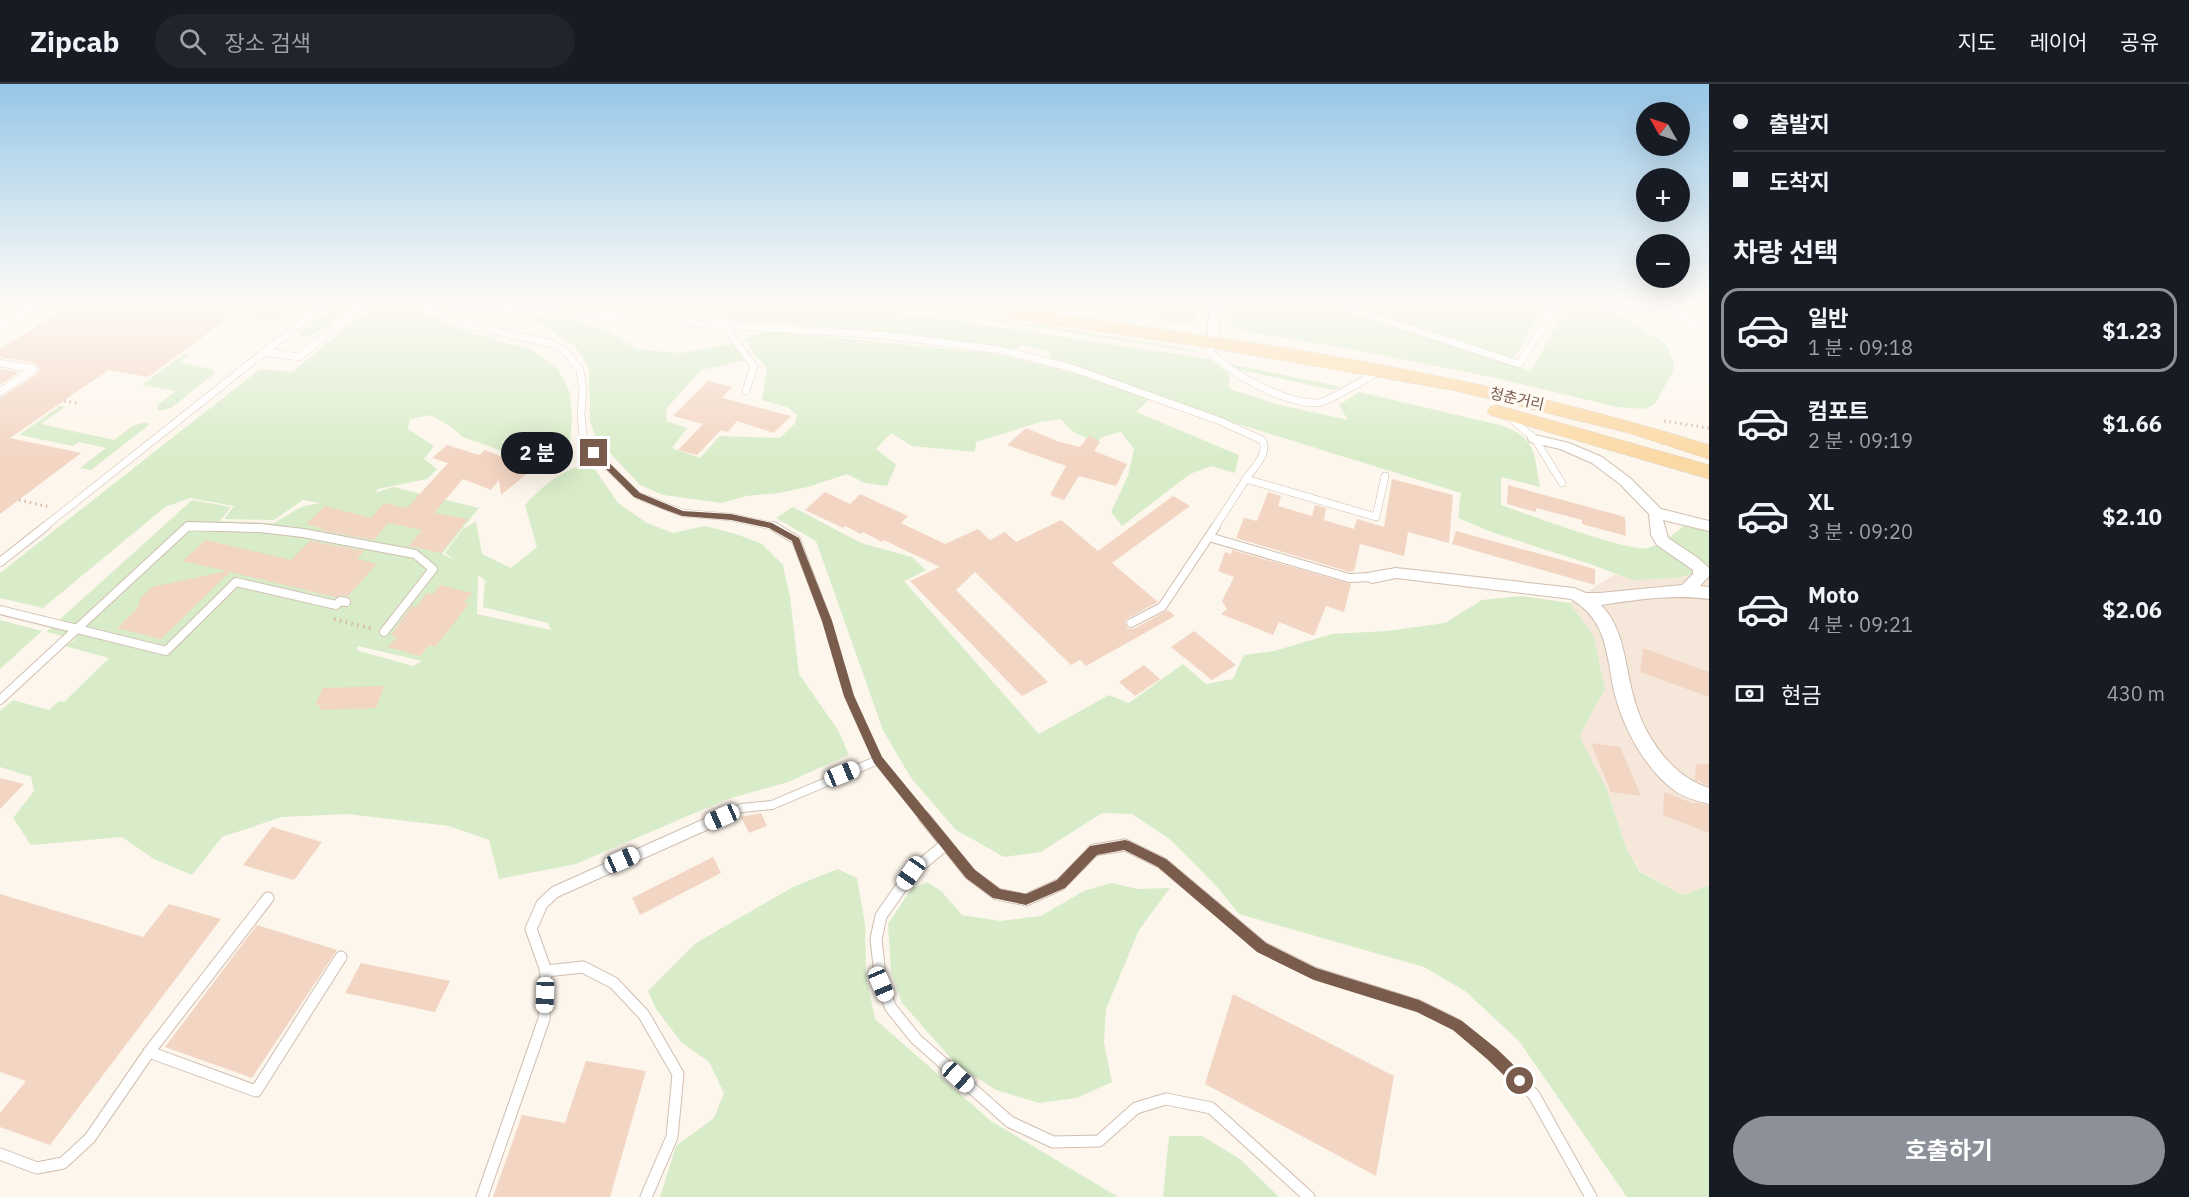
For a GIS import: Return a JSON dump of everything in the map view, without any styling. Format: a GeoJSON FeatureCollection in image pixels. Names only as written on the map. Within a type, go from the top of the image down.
{"type":"FeatureCollection","features":[{"type":"Feature","properties":{"kind":"main road","name":"청춘거리"},"geometry":{"type":"LineString","coordinates":[[1287,355],[1381,371],[1540,405],[1707,449]]}},
{"type":"Feature","properties":{"kind":"main road"},"geometry":{"type":"LineString","coordinates":[[1381,371],[1430,392],[1709,472]]}},
{"type":"Feature","properties":{"kind":"street"},"geometry":{"type":"LineString","coordinates":[[1535,439],[1564,446],[1597,460],[1625,481],[1656,513],[1709,526]]}},
{"type":"Feature","properties":{"kind":"street"},"geometry":{"type":"LineString","coordinates":[[1656,513],[1655,528],[1660,538],[1669,548],[1692,560],[1701,568],[1701,576],[1686,590]]}},
{"type":"Feature","properties":{"kind":"street"},"geometry":{"type":"LineString","coordinates":[[1372,577],[1405,574],[1574,594],[1600,600],[1686,590],[1709,593]]}},
{"type":"Feature","properties":{"kind":"street"},"geometry":{"type":"LineString","coordinates":[[1586,598],[1600,612],[1612,637],[1628,708],[1640,736],[1681,785],[1709,796]]}},
{"type":"Feature","properties":{"kind":"lane"},"geometry":{"type":"LineString","coordinates":[[0,562],[261,355]]}},
{"type":"Feature","properties":{"kind":"lane"},"geometry":{"type":"LineString","coordinates":[[285,355],[299,357],[302,355]]}},
{"type":"Feature","properties":{"kind":"lane"},"geometry":{"type":"LineString","coordinates":[[568,355],[580,370],[583,389],[580,415],[583,436],[594,453],[637,495],[682,513],[731,517],[772,525],[796,540],[827,621],[849,696],[878,760],[970,874],[998,894],[1026,900],[1061,884],[1094,850],[1125,845],[1162,863],[1262,948],[1314,973],[1419,1006],[1457,1025],[1492,1054],[1534,1095],[1591,1197]]}},
{"type":"Feature","properties":{"kind":"lane"},"geometry":{"type":"LineString","coordinates":[[746,355],[754,366],[746,391]]}},
{"type":"Feature","properties":{"kind":"lane"},"geometry":{"type":"LineString","coordinates":[[1020,355],[1072,368],[1220,421],[1262,440],[1265,445],[1264,453],[1162,606],[1131,623]]}},
{"type":"Feature","properties":{"kind":"lane"},"geometry":{"type":"LineString","coordinates":[[1213,355],[1261,388],[1320,403],[1381,371]]}},
{"type":"Feature","properties":{"kind":"lane"},"geometry":{"type":"LineString","coordinates":[[1491,355],[1519,364],[1525,355]]}},
{"type":"Feature","properties":{"kind":"lane"},"geometry":{"type":"LineString","coordinates":[[0,363],[34,369],[0,392]]}},
{"type":"Feature","properties":{"kind":"lane"},"geometry":{"type":"LineString","coordinates":[[1502,413],[1535,439],[1562,483]]}},
{"type":"Feature","properties":{"kind":"lane"},"geometry":{"type":"LineString","coordinates":[[1246,479],[1376,517],[1385,476]]}},
{"type":"Feature","properties":{"kind":"lane"},"geometry":{"type":"LineString","coordinates":[[0,699],[78,630],[188,526],[285,531],[415,554],[433,569],[384,632]]}},
{"type":"Feature","properties":{"kind":"lane"},"geometry":{"type":"LineString","coordinates":[[1209,537],[1349,579],[1372,577]]}},
{"type":"Feature","properties":{"kind":"lane"},"geometry":{"type":"LineString","coordinates":[[0,610],[166,651],[236,582],[336,605],[340,601],[346,602]]}},
{"type":"Feature","properties":{"kind":"lane"},"geometry":{"type":"LineString","coordinates":[[482,1197],[544,1019],[546,971],[531,929],[542,904],[555,892],[582,878],[742,808],[772,805],[878,760]]}},
{"type":"Feature","properties":{"kind":"lane"},"geometry":{"type":"LineString","coordinates":[[946,844],[911,873],[881,916],[876,939],[881,984],[891,1008],[916,1039],[1010,1122],[1053,1142],[1099,1141],[1136,1108],[1166,1100],[1211,1108],[1309,1197]]}},
{"type":"Feature","properties":{"kind":"lane"},"geometry":{"type":"LineString","coordinates":[[0,1154],[36,1168],[63,1163],[90,1138],[149,1052],[268,898]]}},
{"type":"Feature","properties":{"kind":"lane"},"geometry":{"type":"LineString","coordinates":[[149,1052],[256,1091],[341,957]]}},
{"type":"Feature","properties":{"kind":"lane"},"geometry":{"type":"LineString","coordinates":[[546,971],[583,967],[614,983],[644,1015],[678,1074],[672,1137],[646,1197]]}},
{"type":"Feature","properties":{"kind":"path"},"geometry":{"type":"LineString","coordinates":[[64,401],[78,403]]}},
{"type":"Feature","properties":{"kind":"path"},"geometry":{"type":"LineString","coordinates":[[19,500],[66,510]]}},
{"type":"Feature","properties":{"kind":"path"},"geometry":{"type":"LineString","coordinates":[[338,621],[370,628]]}},
{"type":"Feature","properties":{"kind":"shaded area"},"geometry":{"type":"Polygon","coordinates":[[[1709,570],[1709,885],[1683,895],[1641,872],[1627,850],[1607,790],[1578,736],[1605,689],[1594,637],[1570,603],[1615,574],[1633,580],[1709,570]]]}},
{"type":"Feature","properties":{"kind":"green space"},"geometry":{"type":"Polygon","coordinates":[[[183,355],[190,355],[180,363],[212,369],[215,373],[171,408],[159,411],[157,410],[158,405],[176,391],[142,385],[183,355]]]}},
{"type":"Feature","properties":{"kind":"green space"},"geometry":{"type":"Polygon","coordinates":[[[313,355],[539,355],[558,369],[570,393],[572,418],[569,453],[544,466],[463,437],[450,426],[430,415],[410,419],[408,429],[434,446],[424,459],[437,469],[427,479],[378,489],[375,493],[393,487],[479,508],[442,554],[455,560],[445,553],[463,529],[476,521],[482,554],[511,568],[537,547],[525,505],[556,477],[585,466],[594,468],[618,503],[647,523],[673,533],[705,526],[762,544],[783,565],[790,597],[799,674],[838,730],[849,755],[788,782],[725,800],[576,864],[499,879],[489,840],[449,826],[348,814],[282,817],[222,837],[192,875],[154,859],[122,837],[31,845],[13,818],[34,791],[31,777],[0,767],[0,711],[13,700],[49,710],[59,701],[64,702],[109,658],[65,646],[76,639],[46,632],[192,500],[231,507],[220,521],[274,523],[301,507],[320,503],[303,500],[274,520],[224,519],[234,506],[190,498],[165,507],[43,608],[0,598],[0,573],[260,369],[292,372],[313,355]],[[478,575],[477,614],[551,630],[548,623],[483,607],[485,580],[478,575]],[[358,646],[356,650],[413,666],[422,661],[358,646]]]}},
{"type":"Feature","properties":{"kind":"green space"},"geometry":{"type":"Polygon","coordinates":[[[580,355],[742,355],[746,360],[701,370],[667,408],[666,421],[687,428],[672,448],[700,458],[720,436],[780,438],[795,423],[797,415],[787,407],[762,400],[767,368],[755,355],[1000,355],[1070,372],[1149,399],[1136,412],[1239,455],[1235,473],[1211,466],[1190,474],[1122,526],[1111,512],[1128,476],[1134,449],[1121,432],[1105,436],[1095,442],[1073,432],[1061,419],[1040,422],[976,442],[975,452],[912,446],[891,433],[876,449],[896,465],[887,486],[865,483],[847,474],[808,487],[746,496],[722,503],[663,495],[640,485],[596,438],[590,421],[589,368],[580,355]]]}},
{"type":"Feature","properties":{"kind":"green space"},"geometry":{"type":"Polygon","coordinates":[[[1050,355],[1182,355],[1209,359],[1228,373],[1230,382],[1228,386],[1233,390],[1276,404],[1348,420],[1339,405],[1359,392],[1504,426],[1529,443],[1535,457],[1540,487],[1501,477],[1501,505],[1600,539],[1638,548],[1648,548],[1658,544],[1684,526],[1709,531],[1709,570],[1675,578],[1632,580],[1491,532],[1458,518],[1461,493],[1235,423],[1050,357],[1050,355]]]}},
{"type":"Feature","properties":{"kind":"green space"},"geometry":{"type":"Polygon","coordinates":[[[1380,355],[1481,355],[1530,371],[1540,355],[1671,355],[1674,362],[1673,371],[1655,404],[1645,409],[1617,407],[1491,377],[1380,355]]]}},
{"type":"Feature","properties":{"kind":"green space"},"geometry":{"type":"Polygon","coordinates":[[[1498,355],[1516,355],[1513,360],[1498,355]]]}},
{"type":"Feature","properties":{"kind":"green space"},"geometry":{"type":"Polygon","coordinates":[[[1230,364],[1341,387],[1333,390],[1237,369],[1230,364]]]}},
{"type":"Feature","properties":{"kind":"green space"},"geometry":{"type":"Polygon","coordinates":[[[60,406],[65,407],[41,424],[114,440],[134,425],[146,422],[149,425],[91,470],[80,468],[106,448],[79,442],[73,446],[19,435],[60,406]]]}},
{"type":"Feature","properties":{"kind":"green space"},"geometry":{"type":"Polygon","coordinates":[[[793,507],[861,543],[912,557],[926,570],[904,581],[1039,734],[1109,695],[1129,703],[1183,664],[1206,684],[1233,679],[1244,655],[1274,651],[1332,634],[1387,631],[1445,623],[1482,600],[1522,596],[1570,603],[1594,637],[1605,689],[1579,736],[1607,790],[1627,850],[1640,872],[1683,895],[1709,885],[1709,1197],[1627,1197],[1519,1041],[1465,991],[1424,967],[1239,914],[1217,887],[1171,840],[1132,814],[1102,813],[1041,852],[1004,857],[956,830],[911,778],[883,730],[816,541],[776,518],[793,507]]]}},
{"type":"Feature","properties":{"kind":"green space"},"geometry":{"type":"Polygon","coordinates":[[[0,620],[42,631],[0,669],[0,620]]]}},
{"type":"Feature","properties":{"kind":"green space"},"geometry":{"type":"Polygon","coordinates":[[[838,869],[857,878],[865,924],[866,975],[875,1019],[991,1121],[1118,1197],[660,1197],[676,1146],[714,1118],[724,1093],[709,1062],[682,1043],[656,1009],[648,991],[696,943],[793,887],[838,869]]]}},
{"type":"Feature","properties":{"kind":"green space"},"geometry":{"type":"Polygon","coordinates":[[[927,882],[941,891],[962,915],[1000,921],[1041,916],[1084,891],[1112,883],[1137,889],[1170,888],[1139,930],[1106,1009],[1104,1043],[1112,1082],[1077,1098],[1039,1103],[996,1090],[957,1065],[902,1003],[891,971],[888,924],[911,889],[927,882]]]}},
{"type":"Feature","properties":{"kind":"green space"},"geometry":{"type":"Polygon","coordinates":[[[1169,1136],[1202,1136],[1240,1159],[1279,1197],[1163,1197],[1169,1136]]]}},
{"type":"Feature","properties":{"kind":"building"},"geometry":{"type":"Polygon","coordinates":[[[0,355],[178,355],[148,377],[108,370],[10,438],[81,453],[0,514],[0,398],[37,374],[40,369],[35,363],[0,357],[0,355]]]}},
{"type":"Feature","properties":{"kind":"building"},"geometry":{"type":"Polygon","coordinates":[[[0,369],[19,372],[0,385],[0,369]]]}},
{"type":"Feature","properties":{"kind":"building"},"geometry":{"type":"Polygon","coordinates":[[[708,381],[732,387],[722,398],[791,416],[774,433],[737,421],[728,432],[721,430],[697,455],[678,450],[703,424],[673,416],[708,381]]]}},
{"type":"Feature","properties":{"kind":"building"},"geometry":{"type":"Polygon","coordinates":[[[1026,428],[1057,441],[1080,447],[1089,435],[1100,442],[1094,451],[1127,464],[1116,486],[1079,476],[1064,500],[1050,495],[1066,466],[1007,445],[1026,428]]]}},
{"type":"Feature","properties":{"kind":"building"},"geometry":{"type":"Polygon","coordinates":[[[447,445],[479,455],[485,450],[533,469],[501,495],[499,480],[491,490],[463,479],[434,513],[468,519],[441,553],[409,546],[422,530],[388,523],[374,540],[321,530],[322,528],[306,524],[325,506],[371,518],[384,503],[407,508],[448,463],[432,458],[447,445]]]}},
{"type":"Feature","properties":{"kind":"building"},"geometry":{"type":"Polygon","coordinates":[[[1392,479],[1453,495],[1449,543],[1408,532],[1404,556],[1360,544],[1354,571],[1350,572],[1236,538],[1244,518],[1257,521],[1268,492],[1281,496],[1278,506],[1312,516],[1315,505],[1326,508],[1324,520],[1354,529],[1357,519],[1384,527],[1392,479]]]}},
{"type":"Feature","properties":{"kind":"building"},"geometry":{"type":"Polygon","coordinates":[[[1508,485],[1625,517],[1626,536],[1582,524],[1582,520],[1536,508],[1536,512],[1507,504],[1508,485]]]}},
{"type":"Feature","properties":{"kind":"building"},"geometry":{"type":"Polygon","coordinates":[[[825,492],[850,504],[860,494],[908,516],[901,523],[945,544],[978,529],[990,540],[1005,532],[1016,542],[1061,520],[1098,551],[1173,496],[1190,506],[1112,563],[1158,602],[1128,618],[1125,622],[1127,628],[1134,629],[1168,610],[1175,616],[1086,666],[1080,660],[1071,665],[975,572],[956,590],[1048,682],[1022,696],[910,581],[940,567],[884,540],[882,542],[845,526],[843,528],[805,510],[825,492]]]}},
{"type":"Feature","properties":{"kind":"building"},"geometry":{"type":"Polygon","coordinates":[[[1456,531],[1595,569],[1595,585],[1452,544],[1456,531]]]}},
{"type":"Feature","properties":{"kind":"building"},"geometry":{"type":"Polygon","coordinates":[[[206,540],[291,560],[310,541],[364,551],[357,559],[377,564],[348,596],[335,597],[230,572],[161,639],[117,628],[137,609],[141,597],[152,587],[227,571],[182,561],[206,540]]]}},
{"type":"Feature","properties":{"kind":"building"},"geometry":{"type":"Polygon","coordinates":[[[1232,550],[1351,584],[1344,612],[1326,606],[1314,636],[1279,622],[1273,635],[1221,614],[1227,609],[1222,601],[1234,577],[1218,571],[1225,552],[1231,554],[1232,550]]]}},
{"type":"Feature","properties":{"kind":"building"},"geometry":{"type":"Polygon","coordinates":[[[440,585],[472,593],[464,602],[469,604],[435,647],[429,645],[420,656],[388,647],[397,637],[391,635],[412,606],[416,607],[427,593],[433,594],[440,585]]]}},
{"type":"Feature","properties":{"kind":"building"},"geometry":{"type":"Polygon","coordinates":[[[1194,631],[1236,665],[1212,680],[1171,647],[1194,631]]]}},
{"type":"Feature","properties":{"kind":"building"},"geometry":{"type":"Polygon","coordinates":[[[1643,648],[1709,672],[1709,697],[1640,672],[1643,648]]]}},
{"type":"Feature","properties":{"kind":"building"},"geometry":{"type":"Polygon","coordinates":[[[1144,665],[1160,679],[1135,696],[1119,682],[1144,665]]]}},
{"type":"Feature","properties":{"kind":"building"},"geometry":{"type":"Polygon","coordinates":[[[384,686],[376,708],[319,710],[321,705],[315,705],[323,688],[384,686]]]}},
{"type":"Feature","properties":{"kind":"building"},"geometry":{"type":"Polygon","coordinates":[[[1591,743],[1620,747],[1641,796],[1611,792],[1591,743]]]}},
{"type":"Feature","properties":{"kind":"building"},"geometry":{"type":"Polygon","coordinates":[[[1696,764],[1709,764],[1709,786],[1695,780],[1696,764]]]}},
{"type":"Feature","properties":{"kind":"building"},"geometry":{"type":"Polygon","coordinates":[[[0,778],[24,784],[0,809],[0,778]]]}},
{"type":"Feature","properties":{"kind":"building"},"geometry":{"type":"Polygon","coordinates":[[[1664,792],[1695,804],[1695,802],[1709,806],[1709,833],[1663,815],[1664,792]]]}},
{"type":"Feature","properties":{"kind":"building"},"geometry":{"type":"Polygon","coordinates":[[[761,813],[767,826],[749,833],[741,817],[761,813]]]}},
{"type":"Feature","properties":{"kind":"building"},"geometry":{"type":"Polygon","coordinates":[[[272,827],[322,842],[294,880],[243,865],[272,827]]]}},
{"type":"Feature","properties":{"kind":"building"},"geometry":{"type":"Polygon","coordinates":[[[713,857],[721,873],[640,915],[632,898],[713,857]]]}},
{"type":"Feature","properties":{"kind":"building"},"geometry":{"type":"Polygon","coordinates":[[[0,894],[143,937],[169,904],[221,919],[50,1145],[0,1127],[0,1113],[26,1081],[0,1072],[0,894]]]}},
{"type":"Feature","properties":{"kind":"building"},"geometry":{"type":"Polygon","coordinates":[[[257,925],[337,950],[252,1078],[165,1047],[257,925]]]}},
{"type":"Feature","properties":{"kind":"building"},"geometry":{"type":"Polygon","coordinates":[[[361,963],[450,981],[435,1012],[345,993],[361,963]]]}},
{"type":"Feature","properties":{"kind":"building"},"geometry":{"type":"Polygon","coordinates":[[[1233,994],[1394,1076],[1376,1176],[1205,1084],[1233,994]]]}},
{"type":"Feature","properties":{"kind":"building"},"geometry":{"type":"Polygon","coordinates":[[[586,1061],[646,1071],[610,1197],[493,1197],[522,1115],[565,1123],[586,1061]]]}},
{"type":"Feature","properties":{"kind":"route"},"geometry":{"type":"LineString","coordinates":[[594,453],[637,495],[682,513],[731,517],[772,525],[796,540],[827,621],[849,696],[878,760],[970,874],[998,894],[1026,900],[1061,884],[1094,850],[1125,845],[1162,863],[1262,948],[1314,973],[1419,1006],[1457,1025],[1520,1081]]}}]}
